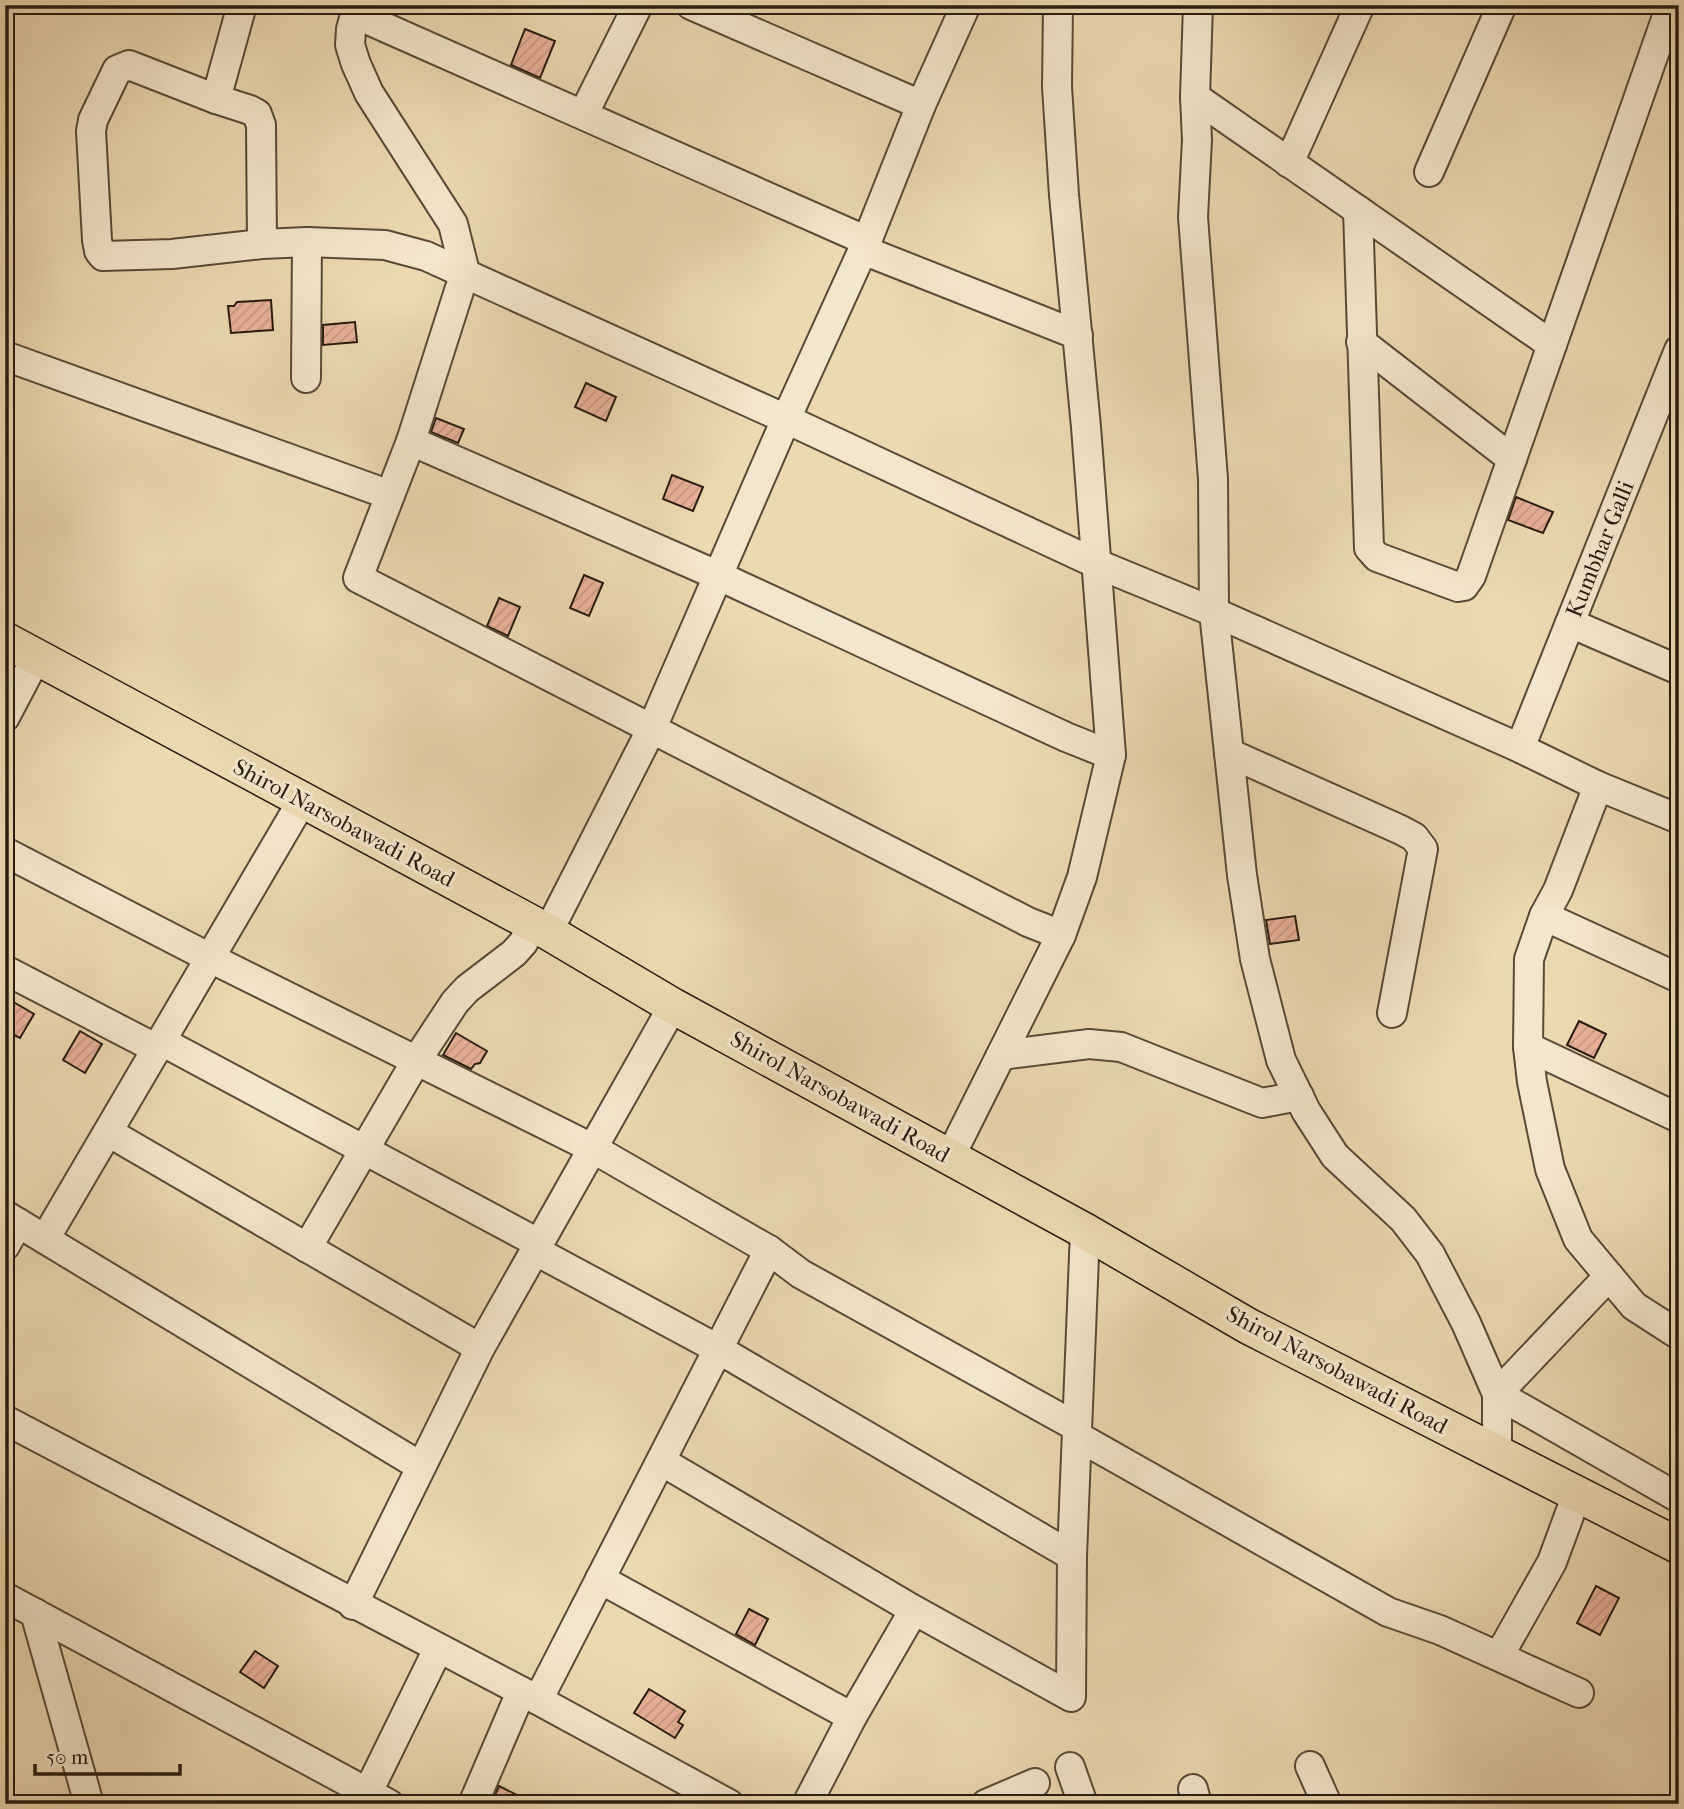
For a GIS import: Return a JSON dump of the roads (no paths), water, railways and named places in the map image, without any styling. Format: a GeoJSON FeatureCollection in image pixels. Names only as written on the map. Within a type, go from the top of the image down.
{"type":"FeatureCollection","features":[{"type":"Feature","properties":{"kind":"main road","name":"Shirol Narsobawadi Road"},"geometry":{"type":"LineString","coordinates":[[5,640],[540,928],[673,1006],[1085,1231],[1248,1326],[1679,1546]]}},
{"type":"Feature","properties":{"kind":"street"},"geometry":{"type":"LineString","coordinates":[[216,99],[242,5]]}},
{"type":"Feature","properties":{"kind":"street"},"geometry":{"type":"LineString","coordinates":[[584,113],[638,5]]}},
{"type":"Feature","properties":{"kind":"street"},"geometry":{"type":"LineString","coordinates":[[691,5],[920,105]]}},
{"type":"Feature","properties":{"kind":"street"},"geometry":{"type":"LineString","coordinates":[[307,1248],[416,1061],[467,989],[514,953],[540,928],[652,728],[865,245],[920,105],[966,5]]}},
{"type":"Feature","properties":{"kind":"street"},"geometry":{"type":"LineString","coordinates":[[950,1157],[1061,935],[1082,877],[1111,755],[1057,87],[1058,5]]}},
{"type":"Feature","properties":{"kind":"street"},"geometry":{"type":"LineString","coordinates":[[1198,5],[1195,97],[1197,139],[1193,217],[1213,479],[1214,612],[1242,875],[1255,960],[1281,1060],[1306,1111],[1335,1156],[1403,1220],[1430,1254],[1466,1323],[1497,1394],[1497,1453]]}},
{"type":"Feature","properties":{"kind":"street"},"geometry":{"type":"LineString","coordinates":[[1289,163],[1360,5]]}},
{"type":"Feature","properties":{"kind":"street"},"geometry":{"type":"LineString","coordinates":[[1429,172],[1502,5]]}},
{"type":"Feature","properties":{"kind":"street"},"geometry":{"type":"LineString","coordinates":[[1358,210],[1368,541],[1372,554],[1458,587],[1464,586],[1471,576],[1671,5]]}},
{"type":"Feature","properties":{"kind":"street"},"geometry":{"type":"LineString","coordinates":[[1061,935],[1028,922],[358,578],[411,441],[465,272],[453,224],[424,182],[365,83],[350,45],[356,10],[865,245],[1078,335]]}},
{"type":"Feature","properties":{"kind":"street"},"geometry":{"type":"LineString","coordinates":[[262,244],[261,125],[257,114],[129,65],[117,70],[93,120],[91,131],[99,251],[103,256],[172,254],[306,242],[385,245],[426,256],[1095,563],[1214,612],[1679,820]]}},
{"type":"Feature","properties":{"kind":"street"},"geometry":{"type":"LineString","coordinates":[[1195,97],[1552,345]]}},
{"type":"Feature","properties":{"kind":"street"},"geometry":{"type":"LineString","coordinates":[[306,242],[306,378]]}},
{"type":"Feature","properties":{"kind":"street"},"geometry":{"type":"LineString","coordinates":[[1361,342],[1512,459]]}},
{"type":"Feature","properties":{"kind":"street","name":"Kumbhar Galli"},"geometry":{"type":"LineString","coordinates":[[1520,748],[1679,350]]}},
{"type":"Feature","properties":{"kind":"street"},"geometry":{"type":"LineString","coordinates":[[5,356],[390,495]]}},
{"type":"Feature","properties":{"kind":"street"},"geometry":{"type":"LineString","coordinates":[[411,441],[719,576],[1066,737],[1111,755]]}},
{"type":"Feature","properties":{"kind":"street"},"geometry":{"type":"LineString","coordinates":[[1570,623],[1679,670]]}},
{"type":"Feature","properties":{"kind":"street"},"geometry":{"type":"LineString","coordinates":[[5,717],[37,656]]}},
{"type":"Feature","properties":{"kind":"street"},"geometry":{"type":"LineString","coordinates":[[1229,753],[1401,830],[1419,842],[1423,849],[1392,1013]]}},
{"type":"Feature","properties":{"kind":"street"},"geometry":{"type":"LineString","coordinates":[[1598,786],[1529,959],[1528,1047],[1532,1082],[1550,1169],[1578,1239],[1634,1306],[1679,1335]]}},
{"type":"Feature","properties":{"kind":"street"},"geometry":{"type":"LineString","coordinates":[[45,1239],[302,801]]}},
{"type":"Feature","properties":{"kind":"street"},"geometry":{"type":"LineString","coordinates":[[5,852],[210,958],[592,1148],[769,1250],[801,1274],[1388,1612],[1440,1630],[1579,1693]]}},
{"type":"Feature","properties":{"kind":"street"},"geometry":{"type":"LineString","coordinates":[[1544,916],[1679,978]]}},
{"type":"Feature","properties":{"kind":"street"},"geometry":{"type":"LineString","coordinates":[[5,970],[159,1045],[364,1151],[718,1349],[1072,1556]]}},
{"type":"Feature","properties":{"kind":"street"},"geometry":{"type":"LineString","coordinates":[[353,1605],[480,1348],[673,1006]]}},
{"type":"Feature","properties":{"kind":"street"},"geometry":{"type":"LineString","coordinates":[[1001,1055],[1089,1044],[1121,1047],[1262,1103],[1298,1096]]}},
{"type":"Feature","properties":{"kind":"street"},"geometry":{"type":"LineString","coordinates":[[1528,1047],[1679,1118]]}},
{"type":"Feature","properties":{"kind":"street"},"geometry":{"type":"LineString","coordinates":[[108,1132],[480,1348]]}},
{"type":"Feature","properties":{"kind":"street"},"geometry":{"type":"LineString","coordinates":[[10,1228],[45,1239],[420,1466]]}},
{"type":"Feature","properties":{"kind":"street"},"geometry":{"type":"LineString","coordinates":[[661,1461],[914,1610],[1071,1697],[1072,1556],[1085,1231]]}},
{"type":"Feature","properties":{"kind":"street"},"geometry":{"type":"LineString","coordinates":[[473,1804],[529,1696],[600,1579],[769,1250]]}},
{"type":"Feature","properties":{"kind":"street"},"geometry":{"type":"LineString","coordinates":[[1497,1394],[1609,1276]]}},
{"type":"Feature","properties":{"kind":"street"},"geometry":{"type":"LineString","coordinates":[[1497,1394],[1679,1499]]}},
{"type":"Feature","properties":{"kind":"street"},"geometry":{"type":"LineString","coordinates":[[5,1420],[729,1804]]}},
{"type":"Feature","properties":{"kind":"street"},"geometry":{"type":"LineString","coordinates":[[1499,1656],[1552,1562],[1577,1494]]}},
{"type":"Feature","properties":{"kind":"street"},"geometry":{"type":"LineString","coordinates":[[600,1579],[852,1717]]}},
{"type":"Feature","properties":{"kind":"street"},"geometry":{"type":"LineString","coordinates":[[5,1597],[379,1798],[438,1649]]}},
{"type":"Feature","properties":{"kind":"street"},"geometry":{"type":"LineString","coordinates":[[807,1804],[852,1717],[914,1610]]}},
{"type":"Feature","properties":{"kind":"street"},"geometry":{"type":"LineString","coordinates":[[35,1613],[89,1804]]}},
{"type":"Feature","properties":{"kind":"street"},"geometry":{"type":"LineString","coordinates":[[1310,1766],[1327,1804]]}},
{"type":"Feature","properties":{"kind":"street"},"geometry":{"type":"LineString","coordinates":[[1070,1767],[1083,1804]]}},
{"type":"Feature","properties":{"kind":"street"},"geometry":{"type":"LineString","coordinates":[[986,1804],[1035,1783]]}}]}
